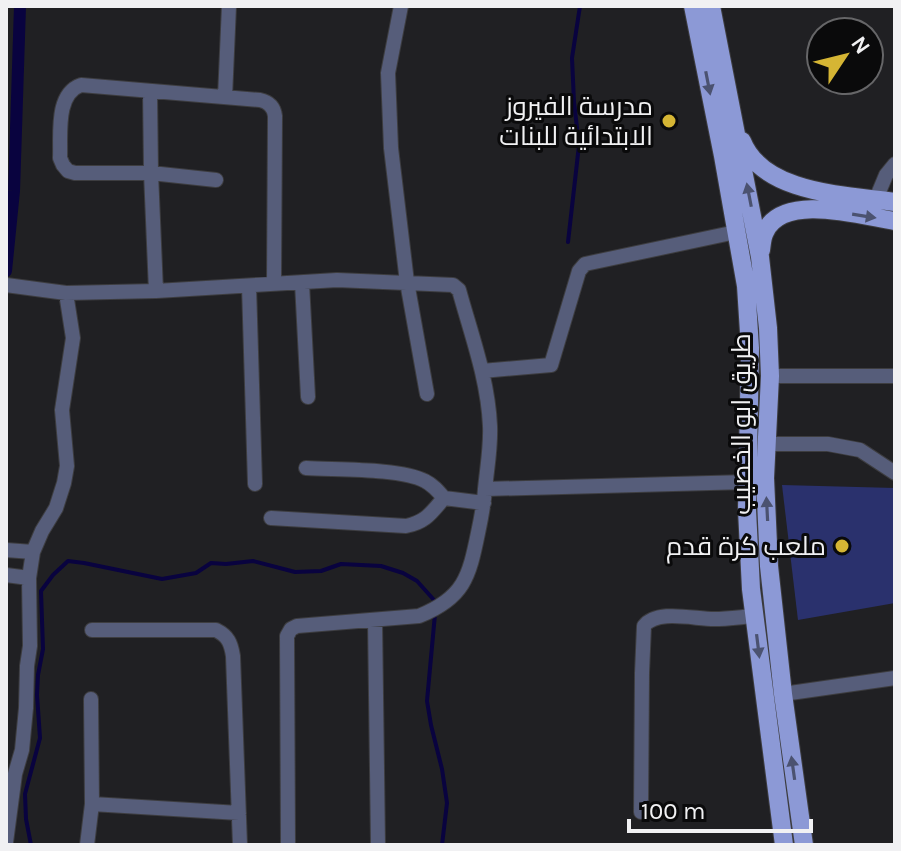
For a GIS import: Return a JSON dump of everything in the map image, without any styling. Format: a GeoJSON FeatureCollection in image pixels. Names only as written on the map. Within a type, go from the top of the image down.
{"type":"FeatureCollection","features":[{"type":"Feature","properties":{"kind":"main road","name":"طريق ابو الخصيب"},"geometry":{"type":"LineString","coordinates":[[693,6],[743,263],[749,315],[747,482],[750,566],[784,845]]}},
{"type":"Feature","properties":{"kind":"main road","name":"طريق ابو الخصيب"},"geometry":{"type":"LineString","coordinates":[[711,6],[760,257],[768,328],[770,376],[765,478],[769,566],[804,845]]}},
{"type":"Feature","properties":{"kind":"main road"},"geometry":{"type":"LineString","coordinates":[[731,114],[745,148],[761,167],[784,182],[817,191],[895,202]]}},
{"type":"Feature","properties":{"kind":"main road"},"geometry":{"type":"LineString","coordinates":[[760,257],[764,233],[771,222],[797,209],[895,221]]}},
{"type":"Feature","properties":{"kind":"main road"},"geometry":{"type":"LineString","coordinates":[[750,566],[769,566]]}},
{"type":"Feature","properties":{"kind":"street"},"geometry":{"type":"LineString","coordinates":[[225,97],[229,6]]}},
{"type":"Feature","properties":{"kind":"street"},"geometry":{"type":"LineString","coordinates":[[401,6],[388,73],[391,148],[407,282],[427,394]]}},
{"type":"Feature","properties":{"kind":"street"},"geometry":{"type":"LineString","coordinates":[[216,180],[151,173],[68,171],[60,158],[62,110],[66,95],[81,85],[265,101],[274,110],[274,284]]}},
{"type":"Feature","properties":{"kind":"street"},"geometry":{"type":"LineString","coordinates":[[150,91],[156,291]]}},
{"type":"Feature","properties":{"kind":"street"},"geometry":{"type":"LineString","coordinates":[[876,199],[886,175],[895,164]]}},
{"type":"Feature","properties":{"kind":"street"},"geometry":{"type":"LineString","coordinates":[[482,371],[551,365],[579,271],[585,264],[736,232]]}},
{"type":"Feature","properties":{"kind":"street"},"geometry":{"type":"LineString","coordinates":[[6,285],[66,293],[337,280],[407,282],[456,287],[459,290],[482,371],[490,427],[484,496],[471,570],[447,601],[419,616],[291,629],[287,636],[288,845]]}},
{"type":"Feature","properties":{"kind":"street"},"geometry":{"type":"LineString","coordinates":[[302,283],[308,397]]}},
{"type":"Feature","properties":{"kind":"street"},"geometry":{"type":"LineString","coordinates":[[249,286],[255,484]]}},
{"type":"Feature","properties":{"kind":"street"},"geometry":{"type":"LineString","coordinates":[[6,842],[26,708],[30,646],[29,578],[33,552],[56,508],[67,466],[62,410],[73,338],[66,293]]}},
{"type":"Feature","properties":{"kind":"street"},"geometry":{"type":"LineString","coordinates":[[770,376],[895,376]]}},
{"type":"Feature","properties":{"kind":"street"},"geometry":{"type":"LineString","coordinates":[[767,444],[828,444],[860,450],[895,473]]}},
{"type":"Feature","properties":{"kind":"street"},"geometry":{"type":"LineString","coordinates":[[306,468],[405,474],[425,481],[444,498]]}},
{"type":"Feature","properties":{"kind":"street"},"geometry":{"type":"LineString","coordinates":[[271,518],[406,526],[419,523],[444,498],[747,482]]}},
{"type":"Feature","properties":{"kind":"street"},"geometry":{"type":"LineString","coordinates":[[6,550],[33,552]]}},
{"type":"Feature","properties":{"kind":"street"},"geometry":{"type":"LineString","coordinates":[[6,575],[29,578]]}},
{"type":"Feature","properties":{"kind":"street"},"geometry":{"type":"LineString","coordinates":[[641,812],[642,673],[646,622],[652,618],[670,616],[715,619],[754,616]]}},
{"type":"Feature","properties":{"kind":"street"},"geometry":{"type":"LineString","coordinates":[[375,620],[378,845]]}},
{"type":"Feature","properties":{"kind":"street"},"geometry":{"type":"LineString","coordinates":[[92,630],[216,630],[231,643],[240,845]]}},
{"type":"Feature","properties":{"kind":"street"},"geometry":{"type":"LineString","coordinates":[[783,694],[895,678]]}},
{"type":"Feature","properties":{"kind":"street"},"geometry":{"type":"LineString","coordinates":[[87,845],[92,804],[91,699]]}},
{"type":"Feature","properties":{"kind":"street"},"geometry":{"type":"LineString","coordinates":[[92,804],[239,813]]}},
{"type":"Feature","properties":{"kind":"shaded area","name":"ملعب كرة قدم"},"geometry":{"type":"Polygon","coordinates":[[[782,485],[895,488],[895,603],[798,620],[782,485]]]}},
{"type":"Feature","properties":{"kind":"waterway"},"geometry":{"type":"LineString","coordinates":[[6,271],[14,191],[20,6]]}},
{"type":"Feature","properties":{"kind":"waterway"},"geometry":{"type":"LineString","coordinates":[[568,242],[579,145],[572,58],[580,6]]}},
{"type":"Feature","properties":{"kind":"waterway"},"geometry":{"type":"LineString","coordinates":[[31,845],[25,794],[40,738],[37,695],[43,649],[41,591],[68,561],[162,579],[196,573],[211,563],[253,561],[295,572],[321,571],[341,564],[381,566],[417,581],[434,600],[435,606]]}},
{"type":"Feature","properties":{"kind":"waterway"},"geometry":{"type":"LineString","coordinates":[[435,614],[427,701],[447,803],[442,845]]}},
{"type":"Feature","properties":{"kind":"place","name":"مدرسة الفيروز الابتدائية للبنات"},"geometry":{"type":"Point","coordinates":[669,121]}},
{"type":"Feature","properties":{"kind":"place","name":"ملعب كرة قدم"},"geometry":{"type":"Point","coordinates":[842,546]}}]}
